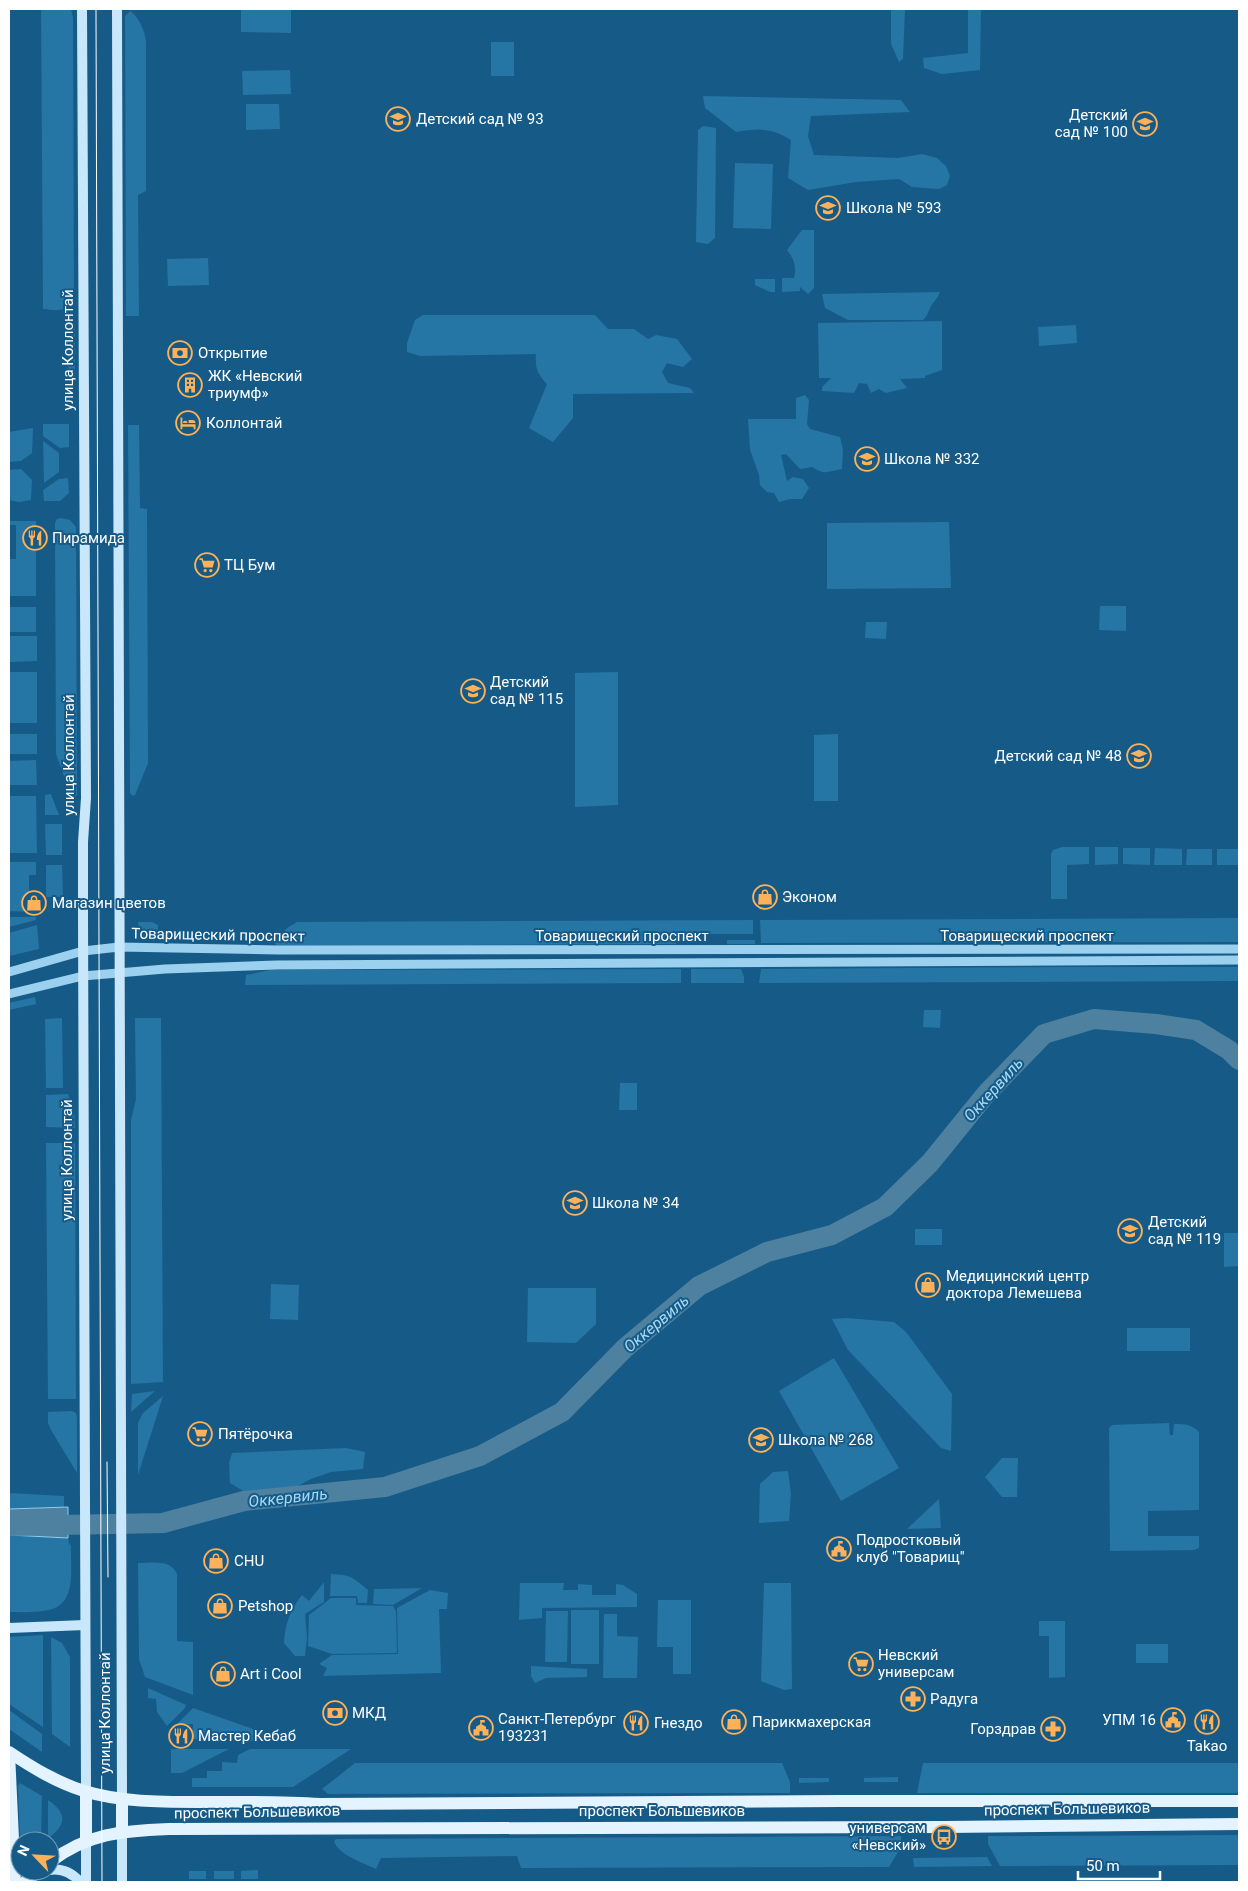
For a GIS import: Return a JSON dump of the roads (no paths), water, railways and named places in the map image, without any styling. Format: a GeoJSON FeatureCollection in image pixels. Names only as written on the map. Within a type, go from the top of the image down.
{"type":"FeatureCollection","features":[{"type":"Feature","properties":{"kind":"main road","name":"улица Коллонтай"},"geometry":{"type":"LineString","coordinates":[[82,9],[86,788],[83,842],[86,1882]]}},
{"type":"Feature","properties":{"kind":"main road"},"geometry":{"type":"LineString","coordinates":[[117,9],[120,973]]}},
{"type":"Feature","properties":{"kind":"main road","name":"улица Коллонтай"},"geometry":{"type":"LineString","coordinates":[[120,973],[122,1882]]}},
{"type":"Feature","properties":{"kind":"main road"},"geometry":{"type":"LineString","coordinates":[[9,1628],[85,1625]]}},
{"type":"Feature","properties":{"kind":"main road"},"geometry":{"type":"LineString","coordinates":[[9,1753],[15,1882]]}},
{"type":"Feature","properties":{"kind":"main road","name":"проспект Большевиков"},"geometry":{"type":"LineString","coordinates":[[9,1753],[44,1774],[86,1792],[122,1799],[169,1802],[292,1802],[320,1804],[840,1800],[1239,1802]]}},
{"type":"Feature","properties":{"kind":"main road","name":"проспект Большевиков"},"geometry":{"type":"LineString","coordinates":[[60,1855],[72,1846],[122,1832],[169,1829],[927,1827],[1239,1824]]}},
{"type":"Feature","properties":{"kind":"main road"},"geometry":{"type":"LineString","coordinates":[[60,1870],[73,1875],[80,1882]]}},
{"type":"Feature","properties":{"kind":"street","name":"Товарищеский проспект"},"geometry":{"type":"LineString","coordinates":[[9,972],[83,951],[119,947],[278,950],[1239,949]]}},
{"type":"Feature","properties":{"kind":"street","name":"Товарищеский проспект"},"geometry":{"type":"LineString","coordinates":[[9,994],[83,976],[165,969],[277,965],[1239,960]]}},
{"type":"Feature","properties":{"kind":"waterway","name":"Оккервиль"},"geometry":{"type":"LineString","coordinates":[[9,1526],[163,1523],[244,1501],[385,1487],[480,1456],[562,1412],[625,1348],[699,1286],[767,1252],[832,1235],[885,1207],[930,1163],[986,1094],[1044,1034],[1094,1019],[1156,1024],[1196,1030],[1229,1050],[1239,1060]]}},
{"type":"Feature","properties":{"kind":"tram line"},"geometry":{"type":"LineString","coordinates":[[96,9],[102,1882]]}},
{"type":"Feature","properties":{"kind":"tram line"},"geometry":{"type":"LineString","coordinates":[[107,1462],[108,1577]]}},
{"type":"Feature","properties":{"kind":"place","name":"Детский сад № 93"},"geometry":{"type":"Point","coordinates":[398,119]}},
{"type":"Feature","properties":{"kind":"place","name":"Детский сад № 100"},"geometry":{"type":"Point","coordinates":[1145,124]}},
{"type":"Feature","properties":{"kind":"place","name":"Школа № 593"},"geometry":{"type":"Point","coordinates":[828,208]}},
{"type":"Feature","properties":{"kind":"place","name":"Открытие"},"geometry":{"type":"Point","coordinates":[180,353]}},
{"type":"Feature","properties":{"kind":"place","name":"ЖК «Невский триумф»"},"geometry":{"type":"Point","coordinates":[190,385]}},
{"type":"Feature","properties":{"kind":"place","name":"Коллонтай"},"geometry":{"type":"Point","coordinates":[188,423]}},
{"type":"Feature","properties":{"kind":"place","name":"Школа № 332"},"geometry":{"type":"Point","coordinates":[867,459]}},
{"type":"Feature","properties":{"kind":"place","name":"Пирамида"},"geometry":{"type":"Point","coordinates":[35,538]}},
{"type":"Feature","properties":{"kind":"place","name":"ТЦ Бум"},"geometry":{"type":"Point","coordinates":[207,565]}},
{"type":"Feature","properties":{"kind":"place","name":"Детский сад № 115"},"geometry":{"type":"Point","coordinates":[473,691]}},
{"type":"Feature","properties":{"kind":"place","name":"Детский сад № 48"},"geometry":{"type":"Point","coordinates":[1139,756]}},
{"type":"Feature","properties":{"kind":"place","name":"Эконом"},"geometry":{"type":"Point","coordinates":[765,897]}},
{"type":"Feature","properties":{"kind":"place","name":"Магазин цветов"},"geometry":{"type":"Point","coordinates":[34,903]}},
{"type":"Feature","properties":{"kind":"place","name":"Школа № 34"},"geometry":{"type":"Point","coordinates":[575,1203]}},
{"type":"Feature","properties":{"kind":"place","name":"Детский сад № 119"},"geometry":{"type":"Point","coordinates":[1130,1231]}},
{"type":"Feature","properties":{"kind":"place","name":"Медицинский центр доктора Лемешева"},"geometry":{"type":"Point","coordinates":[928,1285]}},
{"type":"Feature","properties":{"kind":"place","name":"Пятёрочка"},"geometry":{"type":"Point","coordinates":[200,1434]}},
{"type":"Feature","properties":{"kind":"place","name":"Школа № 268"},"geometry":{"type":"Point","coordinates":[761,1440]}},
{"type":"Feature","properties":{"kind":"place","name":"Подростковый клуб \"Товарищ\""},"geometry":{"type":"Point","coordinates":[839,1549]}},
{"type":"Feature","properties":{"kind":"place","name":"CHU"},"geometry":{"type":"Point","coordinates":[216,1561]}},
{"type":"Feature","properties":{"kind":"place","name":"Petshop"},"geometry":{"type":"Point","coordinates":[220,1606]}},
{"type":"Feature","properties":{"kind":"place","name":"Невский универсам"},"geometry":{"type":"Point","coordinates":[861,1664]}},
{"type":"Feature","properties":{"kind":"place","name":"Art i Cool"},"geometry":{"type":"Point","coordinates":[223,1674]}},
{"type":"Feature","properties":{"kind":"place","name":"Радуга"},"geometry":{"type":"Point","coordinates":[913,1699]}},
{"type":"Feature","properties":{"kind":"place","name":"МКД"},"geometry":{"type":"Point","coordinates":[335,1713]}},
{"type":"Feature","properties":{"kind":"place","name":"УПМ 16"},"geometry":{"type":"Point","coordinates":[1173,1720]}},
{"type":"Feature","properties":{"kind":"place","name":"Парикмахерская"},"geometry":{"type":"Point","coordinates":[734,1722]}},
{"type":"Feature","properties":{"kind":"place","name":"Takao"},"geometry":{"type":"Point","coordinates":[1207,1722]}},
{"type":"Feature","properties":{"kind":"place","name":"Гнездо"},"geometry":{"type":"Point","coordinates":[636,1723]}},
{"type":"Feature","properties":{"kind":"place","name":"Санкт-Петербург 193231"},"geometry":{"type":"Point","coordinates":[481,1728]}},
{"type":"Feature","properties":{"kind":"place","name":"Горздрав"},"geometry":{"type":"Point","coordinates":[1053,1729]}},
{"type":"Feature","properties":{"kind":"place","name":"Мастер Кебаб"},"geometry":{"type":"Point","coordinates":[181,1736]}},
{"type":"Feature","properties":{"kind":"place","name":"универсам «Невский»"},"geometry":{"type":"Point","coordinates":[944,1837]}}]}
